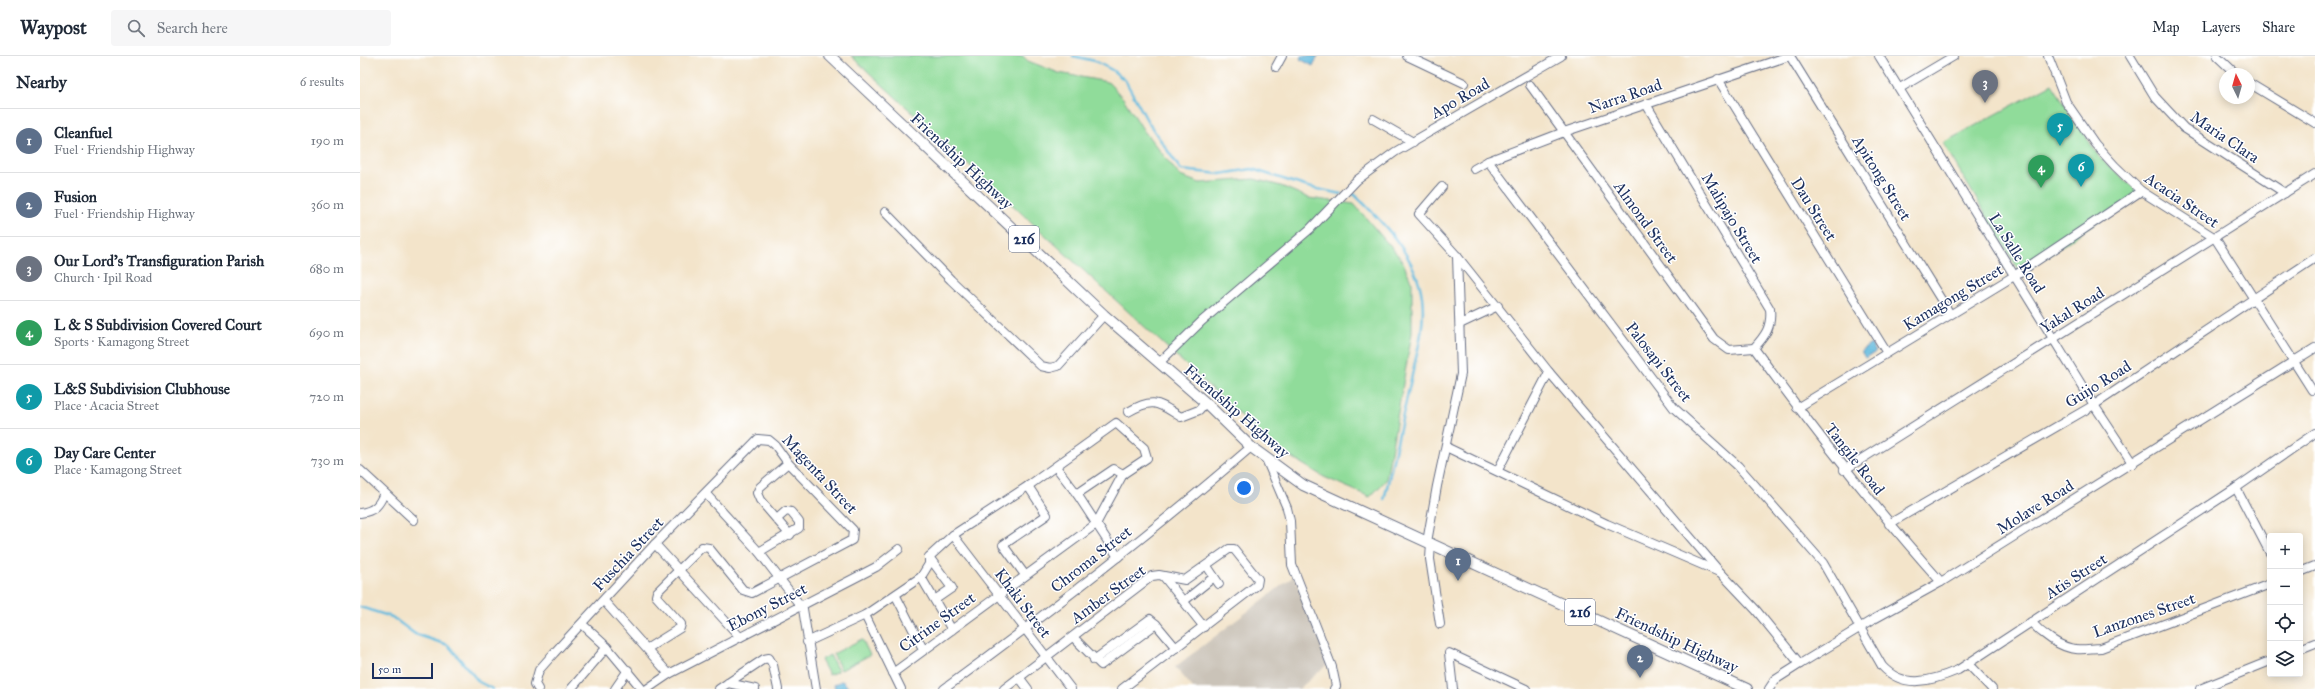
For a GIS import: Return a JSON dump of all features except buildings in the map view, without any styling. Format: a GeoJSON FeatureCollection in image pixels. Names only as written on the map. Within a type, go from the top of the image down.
{"type":"FeatureCollection","features":[{"type":"Feature","properties":{"kind":"main road","name":"Friendship Highway"},"geometry":{"type":"LineString","coordinates":[[830,56],[1104,314],[1205,403],[1251,447],[1303,485],[1747,689]]}},
{"type":"Feature","properties":{"kind":"street"},"geometry":{"type":"LineString","coordinates":[[1276,67],[1282,56]]}},
{"type":"Feature","properties":{"kind":"street"},"geometry":{"type":"LineString","coordinates":[[1407,56],[1464,83]]}},
{"type":"Feature","properties":{"kind":"street","name":"Apo Road"},"geometry":{"type":"LineString","coordinates":[[1159,363],[1202,321],[1310,228],[1357,180],[1395,152],[1561,56]]}},
{"type":"Feature","properties":{"kind":"street","name":"Narra Road"},"geometry":{"type":"LineString","coordinates":[[1474,169],[1488,161],[1564,132],[1790,56]]}},
{"type":"Feature","properties":{"kind":"street","name":"Apitong Street"},"geometry":{"type":"LineString","coordinates":[[1790,56],[1950,314]]}},
{"type":"Feature","properties":{"kind":"street","name":"La Salle Road"},"geometry":{"type":"LineString","coordinates":[[1879,56],[2014,276],[2132,464]]}},
{"type":"Feature","properties":{"kind":"street"},"geometry":{"type":"LineString","coordinates":[[1900,88],[1954,56]]}},
{"type":"Feature","properties":{"kind":"street","name":"Acacia Street"},"geometry":{"type":"LineString","coordinates":[[2048,56],[2066,102],[2095,144],[2141,192],[2215,238],[2253,300],[2314,392]]}},
{"type":"Feature","properties":{"kind":"street","name":"Maria Clara"},"geometry":{"type":"LineString","coordinates":[[2130,56],[2155,97],[2184,128],[2285,194]]}},
{"type":"Feature","properties":{"kind":"street"},"geometry":{"type":"LineString","coordinates":[[2218,56],[2230,68]]}},
{"type":"Feature","properties":{"kind":"street","name":"Dau Street"},"geometry":{"type":"LineString","coordinates":[[1718,79],[1887,353]]}},
{"type":"Feature","properties":{"kind":"street","name":"Almond Street"},"geometry":{"type":"LineString","coordinates":[[1530,85],[1714,339],[1729,350],[1754,348]]}},
{"type":"Feature","properties":{"kind":"street"},"geometry":{"type":"LineString","coordinates":[[2255,87],[2315,123]]}},
{"type":"Feature","properties":{"kind":"street","name":"Malipajo Street"},"geometry":{"type":"LineString","coordinates":[[1646,104],[1770,309],[1771,318],[1766,336],[1754,348]]}},
{"type":"Feature","properties":{"kind":"street"},"geometry":{"type":"LineString","coordinates":[[1373,119],[1413,142]]}},
{"type":"Feature","properties":{"kind":"street","name":"Palosapi Street"},"geometry":{"type":"LineString","coordinates":[[1488,161],[1674,408],[1738,466],[1823,563],[1860,628]]}},
{"type":"Feature","properties":{"kind":"street","name":"Yakal Road"},"geometry":{"type":"LineString","coordinates":[[1844,470],[2315,174]]}},
{"type":"Feature","properties":{"kind":"street"},"geometry":{"type":"LineString","coordinates":[[1442,187],[1419,214],[1457,256],[1549,372],[1720,572],[1756,610],[1800,664]]}},
{"type":"Feature","properties":{"kind":"street","name":"Kamagong Street"},"geometry":{"type":"LineString","coordinates":[[1797,408],[2014,276],[2141,192]]}},
{"type":"Feature","properties":{"kind":"street"},"geometry":{"type":"LineString","coordinates":[[885,212],[951,280],[1041,366],[1050,368],[1058,366],[1104,314]]}},
{"type":"Feature","properties":{"kind":"street"},"geometry":{"type":"LineString","coordinates":[[1440,624],[1430,559],[1429,542],[1461,374],[1457,256]]}},
{"type":"Feature","properties":{"kind":"street","name":"Guijo Road"},"geometry":{"type":"LineString","coordinates":[[1889,524],[2094,405],[2315,258]]}},
{"type":"Feature","properties":{"kind":"street"},"geometry":{"type":"LineString","coordinates":[[1460,324],[1498,306]]}},
{"type":"Feature","properties":{"kind":"street","name":"Tangile Road"},"geometry":{"type":"LineString","coordinates":[[1754,348],[1844,470],[1889,524],[1941,582]]}},
{"type":"Feature","properties":{"kind":"street","name":"Molave Road"},"geometry":{"type":"LineString","coordinates":[[1769,689],[1775,680],[1800,664],[1941,582],[2132,464],[2315,348]]}},
{"type":"Feature","properties":{"kind":"street"},"geometry":{"type":"LineString","coordinates":[[1498,470],[1549,372]]}},
{"type":"Feature","properties":{"kind":"street"},"geometry":{"type":"LineString","coordinates":[[1128,412],[1140,405],[1162,404],[1181,417],[1199,410],[1205,403]]}},
{"type":"Feature","properties":{"kind":"street"},"geometry":{"type":"LineString","coordinates":[[807,642],[865,615],[896,596],[922,577],[929,564],[929,557],[953,535],[1056,467],[1116,423],[1147,453],[1147,458],[1123,474],[1096,524]]}},
{"type":"Feature","properties":{"kind":"street","name":"Atis Street"},"geometry":{"type":"LineString","coordinates":[[1860,628],[1882,666],[1889,675],[1900,682],[1917,684],[1940,678],[1968,664],[2236,488],[2315,433]]}},
{"type":"Feature","properties":{"kind":"street","name":"Magenta Street"},"geometry":{"type":"LineString","coordinates":[[750,448],[758,439],[768,440],[775,445],[788,463],[853,530],[854,537],[852,540],[779,578]]}},
{"type":"Feature","properties":{"kind":"street","name":"Chroma Street"},"geometry":{"type":"LineString","coordinates":[[944,689],[1118,556],[1251,447]]}},
{"type":"Feature","properties":{"kind":"street"},"geometry":{"type":"LineString","coordinates":[[1446,447],[1498,470],[1607,524],[1696,564],[1720,572]]}},
{"type":"Feature","properties":{"kind":"street","name":"Fuschia Street"},"geometry":{"type":"LineString","coordinates":[[536,686],[540,670],[655,544],[750,448]]}},
{"type":"Feature","properties":{"kind":"street"},"geometry":{"type":"LineString","coordinates":[[1266,459],[1287,508],[1290,521],[1292,565],[1332,668],[1336,688]]}},
{"type":"Feature","properties":{"kind":"street"},"geometry":{"type":"LineString","coordinates":[[788,463],[760,487],[757,493],[760,500],[790,535]]}},
{"type":"Feature","properties":{"kind":"street"},"geometry":{"type":"LineString","coordinates":[[1056,467],[1077,494],[1118,556]]}},
{"type":"Feature","properties":{"kind":"street"},"geometry":{"type":"LineString","coordinates":[[1077,494],[1114,469],[1123,474]]}},
{"type":"Feature","properties":{"kind":"street"},"geometry":{"type":"LineString","coordinates":[[360,470],[414,520]]}},
{"type":"Feature","properties":{"kind":"street"},"geometry":{"type":"LineString","coordinates":[[1025,575],[1003,545],[1047,515],[1028,486]]}},
{"type":"Feature","properties":{"kind":"street"},"geometry":{"type":"LineString","coordinates":[[2236,488],[2267,547]]}},
{"type":"Feature","properties":{"kind":"street"},"geometry":{"type":"LineString","coordinates":[[360,513],[372,511],[380,503],[384,493]]}},
{"type":"Feature","properties":{"kind":"street"},"geometry":{"type":"LineString","coordinates":[[706,494],[759,552],[801,606],[816,689]]}},
{"type":"Feature","properties":{"kind":"street"},"geometry":{"type":"LineString","coordinates":[[759,552],[790,535],[799,528],[799,524],[791,512],[786,511],[777,519]]}},
{"type":"Feature","properties":{"kind":"street","name":"Citrine Street"},"geometry":{"type":"LineString","coordinates":[[893,673],[923,649],[952,630],[1096,524]]}},
{"type":"Feature","properties":{"kind":"street","name":"Khaki Street"},"geometry":{"type":"LineString","coordinates":[[953,535],[1071,689]]}},
{"type":"Feature","properties":{"kind":"street"},"geometry":{"type":"LineString","coordinates":[[655,544],[680,569],[740,637]]}},
{"type":"Feature","properties":{"kind":"street"},"geometry":{"type":"LineString","coordinates":[[648,648],[680,628],[681,624],[656,596],[698,550],[705,546],[709,548],[743,590],[748,593],[779,578]]}},
{"type":"Feature","properties":{"kind":"street","name":"Ebony Street"},"geometry":{"type":"LineString","coordinates":[[647,689],[669,674],[876,567],[899,549]]}},
{"type":"Feature","properties":{"kind":"street","name":"Amber Street"},"geometry":{"type":"LineString","coordinates":[[1004,689],[1152,576],[1159,575],[1185,580],[1207,566],[1229,549],[1234,549],[1258,579],[1257,585],[1204,627]]}},
{"type":"Feature","properties":{"kind":"street"},"geometry":{"type":"LineString","coordinates":[[1696,564],[1705,554]]}},
{"type":"Feature","properties":{"kind":"street"},"geometry":{"type":"LineString","coordinates":[[929,557],[952,588],[936,599]]}},
{"type":"Feature","properties":{"kind":"street"},"geometry":{"type":"LineString","coordinates":[[1184,601],[1216,581],[1207,566]]}},
{"type":"Feature","properties":{"kind":"street"},"geometry":{"type":"LineString","coordinates":[[2303,571],[2315,566]]}},
{"type":"Feature","properties":{"kind":"street"},"geometry":{"type":"LineString","coordinates":[[922,577],[936,599],[952,630]]}},
{"type":"Feature","properties":{"kind":"street"},"geometry":{"type":"LineString","coordinates":[[1122,689],[1204,627],[1164,577]]}},
{"type":"Feature","properties":{"kind":"street","name":"Lanzones Street"},"geometry":{"type":"LineString","coordinates":[[2031,622],[2039,630],[2058,643],[2074,650],[2101,648],[2267,585]]}},
{"type":"Feature","properties":{"kind":"street"},"geometry":{"type":"LineString","coordinates":[[896,596],[923,649]]}},
{"type":"Feature","properties":{"kind":"street"},"geometry":{"type":"LineString","coordinates":[[604,601],[648,648],[669,674]]}},
{"type":"Feature","properties":{"kind":"street"},"geometry":{"type":"LineString","coordinates":[[865,615],[901,689]]}},
{"type":"Feature","properties":{"kind":"street"},"geometry":{"type":"LineString","coordinates":[[582,624],[607,647],[628,670],[642,689]]}},
{"type":"Feature","properties":{"kind":"street"},"geometry":{"type":"LineString","coordinates":[[1073,637],[1094,660],[1101,665],[1156,624],[1176,648]]}},
{"type":"Feature","properties":{"kind":"street"},"geometry":{"type":"LineString","coordinates":[[2303,648],[2315,643]]}},
{"type":"Feature","properties":{"kind":"street"},"geometry":{"type":"LineString","coordinates":[[570,689],[607,647]]}},
{"type":"Feature","properties":{"kind":"street"},"geometry":{"type":"LineString","coordinates":[[1453,689],[1449,653],[1526,689]]}},
{"type":"Feature","properties":{"kind":"street"},"geometry":{"type":"LineString","coordinates":[[719,689],[764,659],[769,658],[773,665],[778,689]]}},
{"type":"Feature","properties":{"kind":"street"},"geometry":{"type":"LineString","coordinates":[[2200,689],[2267,662]]}},
{"type":"Feature","properties":{"kind":"street"},"geometry":{"type":"LineString","coordinates":[[1968,664],[1992,689]]}},
{"type":"Feature","properties":{"kind":"street"},"geometry":{"type":"LineString","coordinates":[[615,689],[628,670]]}},
{"type":"Feature","properties":{"kind":"street"},"geometry":{"type":"LineString","coordinates":[[1019,678],[1028,689]]}},
{"type":"Feature","properties":{"kind":"street"},"geometry":{"type":"LineString","coordinates":[[728,683],[755,689]]}},
{"type":"Feature","properties":{"kind":"shaded area"},"geometry":{"type":"Polygon","coordinates":[[[1294,576],[1330,662],[1299,689],[1194,689],[1175,667],[1294,576]]]}},
{"type":"Feature","properties":{"kind":"green space"},"geometry":{"type":"Polygon","coordinates":[[[851,56],[1023,56],[1028,61],[1059,73],[1108,82],[1123,98],[1144,131],[1180,176],[1200,183],[1254,179],[1281,186],[1309,198],[1354,204],[1402,260],[1412,283],[1412,333],[1386,480],[1370,497],[1324,477],[1276,448],[851,56]]]}},
{"type":"Feature","properties":{"kind":"green space"},"geometry":{"type":"Polygon","coordinates":[[[2052,84],[2099,157],[2139,193],[2021,274],[1943,143],[2052,84]]]}},
{"type":"Feature","properties":{"kind":"green space"},"geometry":{"type":"Polygon","coordinates":[[[862,639],[870,655],[841,670],[833,654],[862,639]]]}},
{"type":"Feature","properties":{"kind":"green space"},"geometry":{"type":"Polygon","coordinates":[[[830,655],[838,671],[829,675],[821,660],[830,655]]]}},
{"type":"Feature","properties":{"kind":"water"},"geometry":{"type":"Polygon","coordinates":[[[1302,56],[1318,56],[1313,66],[1300,59],[1302,56]]]}},
{"type":"Feature","properties":{"kind":"water"},"geometry":{"type":"Polygon","coordinates":[[[1871,344],[1876,352],[1865,358],[1861,351],[1871,344]]]}},
{"type":"Feature","properties":{"kind":"water"},"geometry":{"type":"Polygon","coordinates":[[[841,681],[844,682],[849,689],[835,689],[834,685],[841,681]]]}},
{"type":"Feature","properties":{"kind":"waterway"},"geometry":{"type":"LineString","coordinates":[[1073,56],[1095,61],[1112,70],[1125,80],[1148,122],[1181,170],[1220,174],[1252,169],[1308,187],[1341,194]]}},
{"type":"Feature","properties":{"kind":"waterway"},"geometry":{"type":"LineString","coordinates":[[1346,194],[1354,194],[1387,228],[1397,241],[1413,268],[1419,282],[1422,297],[1423,319],[1420,341],[1384,500]]}},
{"type":"Feature","properties":{"kind":"waterway"},"geometry":{"type":"LineString","coordinates":[[360,607],[392,617],[415,634],[448,645],[479,682],[493,689]]}},
{"type":"Feature","properties":{"kind":"place","name":"Our Lord's Transfiguration Parish"},"geometry":{"type":"Point","coordinates":[1985,103]}},
{"type":"Feature","properties":{"kind":"place","name":"L&S Subdivision Clubhouse"},"geometry":{"type":"Point","coordinates":[2060,146]}},
{"type":"Feature","properties":{"kind":"place","name":"Day Care Center"},"geometry":{"type":"Point","coordinates":[2081,187]}},
{"type":"Feature","properties":{"kind":"place","name":"L & S Subdivision Covered Court"},"geometry":{"type":"Point","coordinates":[2041,188]}},
{"type":"Feature","properties":{"kind":"place","name":"Cleanfuel"},"geometry":{"type":"Point","coordinates":[1458,581]}},
{"type":"Feature","properties":{"kind":"place","name":"Fusion"},"geometry":{"type":"Point","coordinates":[1640,678]}}]}
